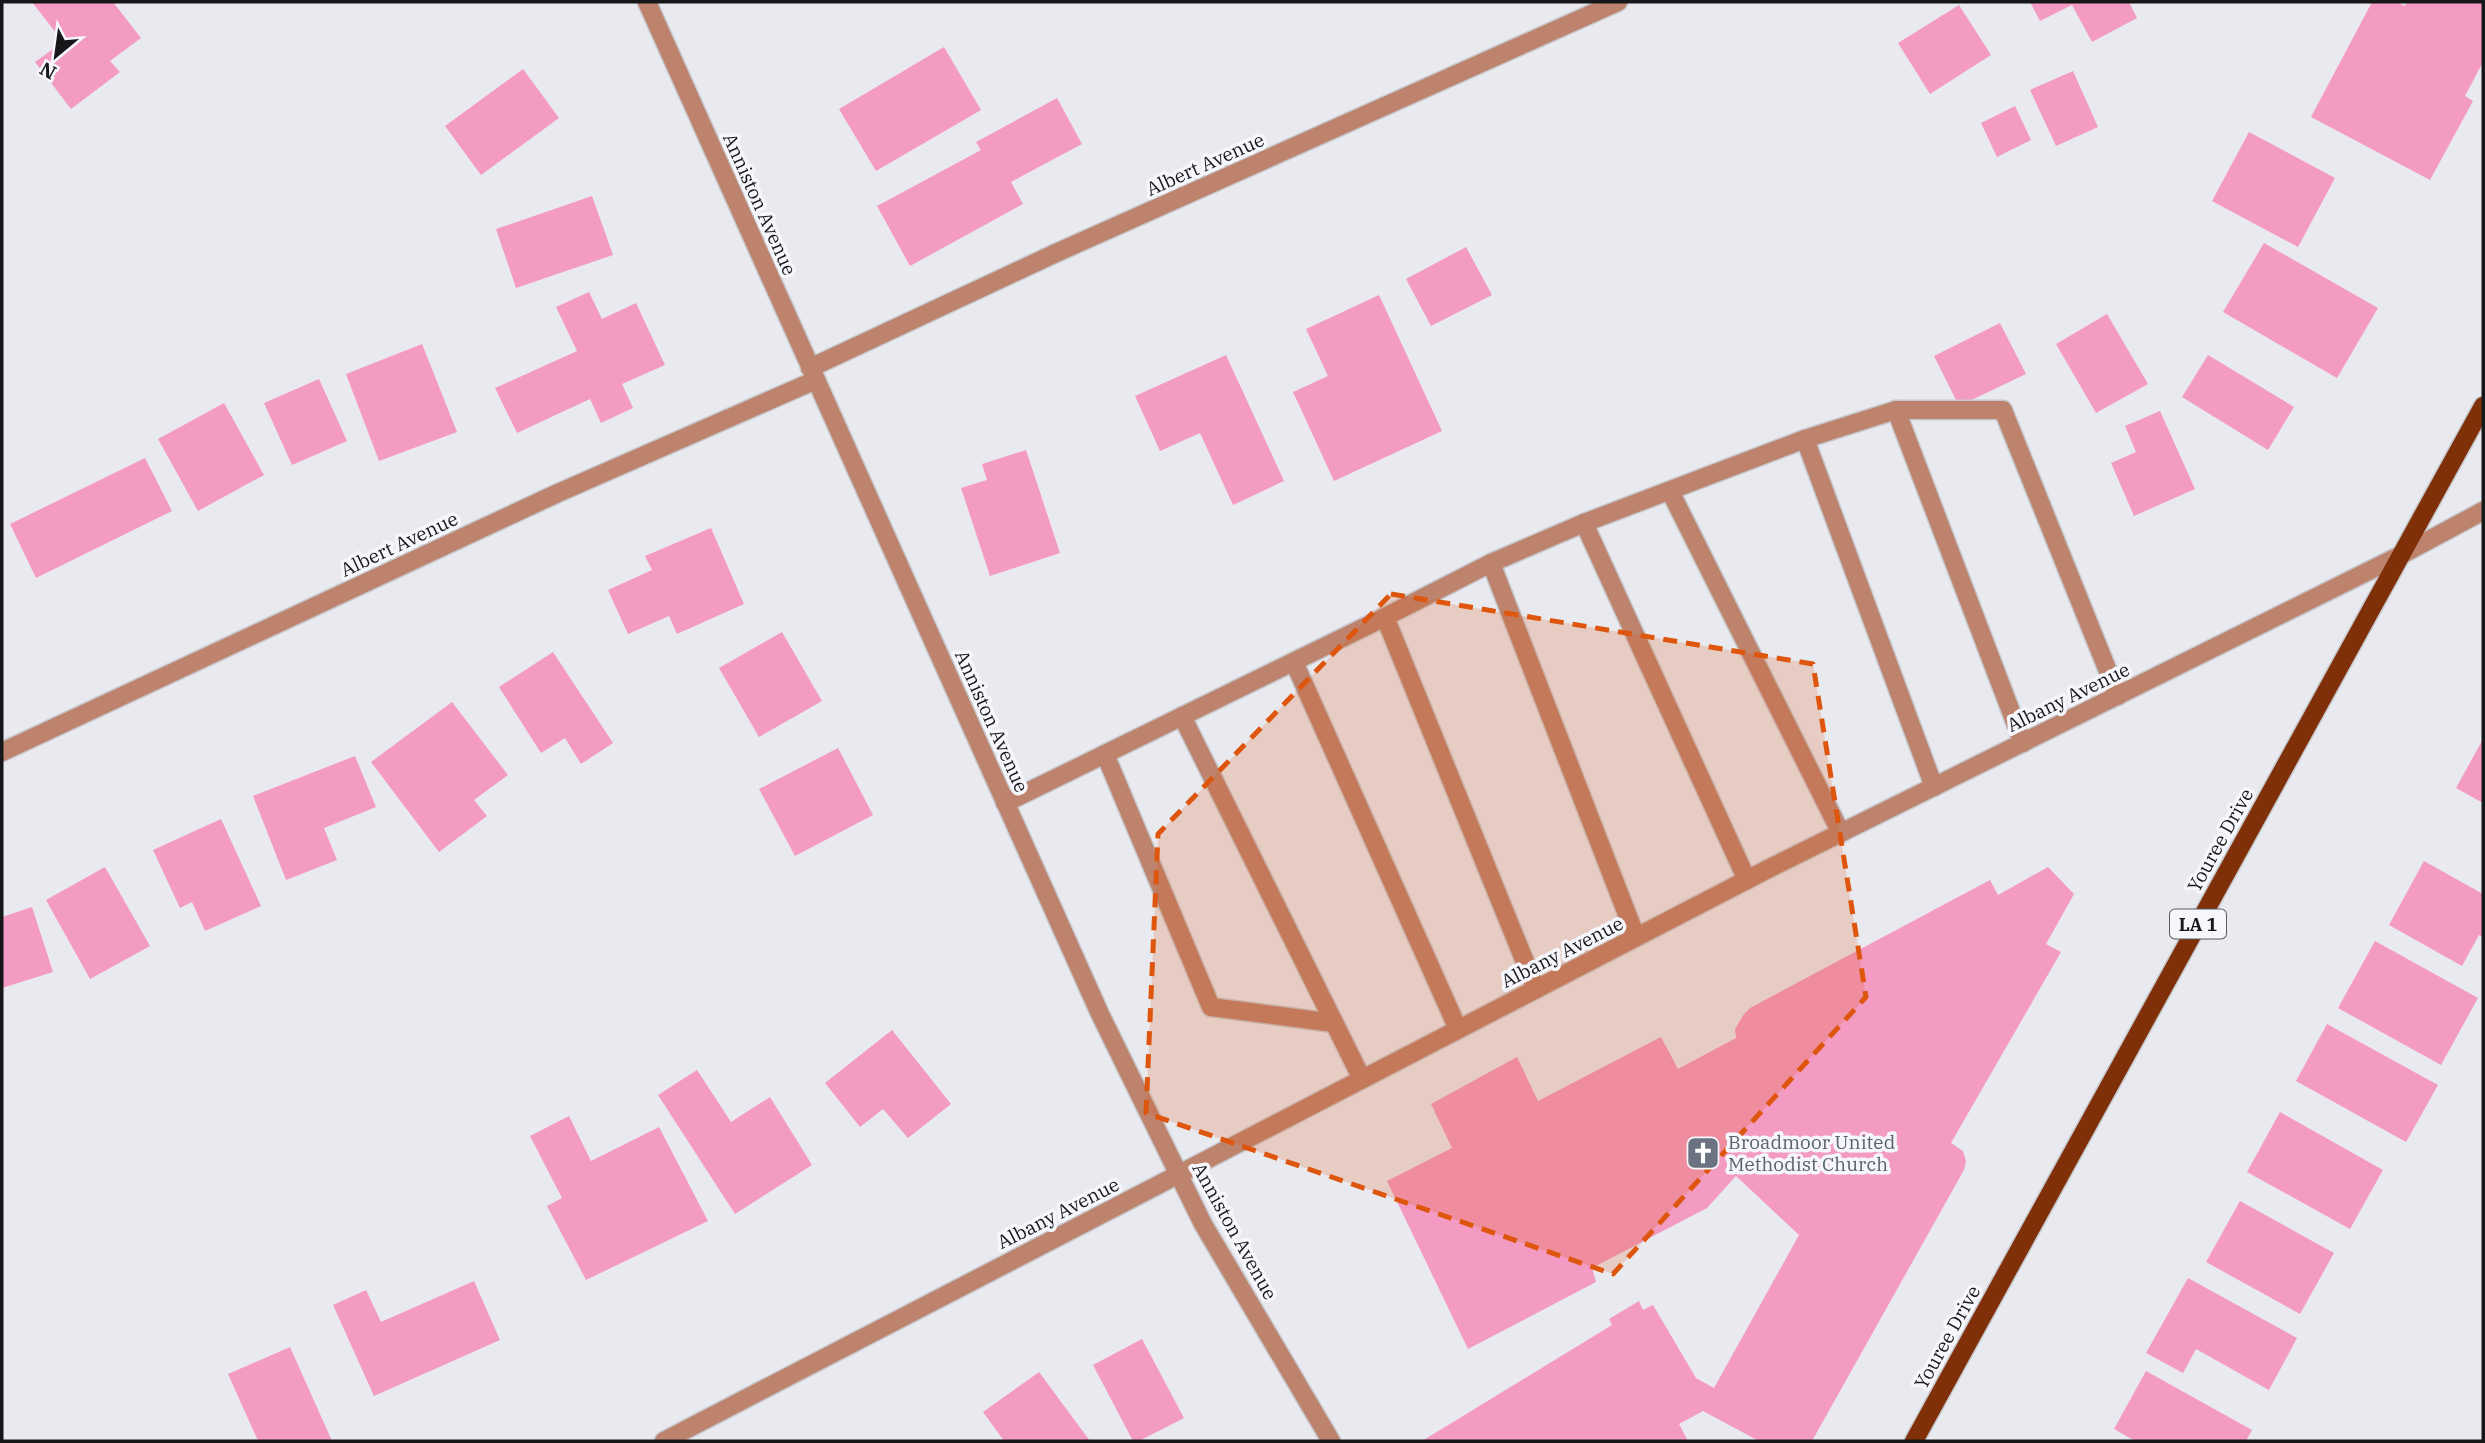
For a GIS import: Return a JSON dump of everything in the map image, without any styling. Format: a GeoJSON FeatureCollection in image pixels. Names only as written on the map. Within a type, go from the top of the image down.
{"type":"FeatureCollection","features":[{"type":"Feature","properties":{"kind":"main road","name":"Youree Drive"},"geometry":{"type":"LineString","coordinates":[[1914,1441],[2483,406]]}},
{"type":"Feature","properties":{"kind":"street","name":"Anniston Avenue"},"geometry":{"type":"LineString","coordinates":[[647,2],[1100,1014],[1203,1224],[1331,1441]]}},
{"type":"Feature","properties":{"kind":"street","name":"Albert Avenue"},"geometry":{"type":"LineString","coordinates":[[2,752],[813,374],[1069,247],[1618,2]]}},
{"type":"Feature","properties":{"kind":"street"},"geometry":{"type":"LineString","coordinates":[[1005,803],[1491,563],[1584,523],[1805,439],[1896,410],[2003,410],[2118,696]]}},
{"type":"Feature","properties":{"kind":"street"},"geometry":{"type":"LineString","coordinates":[[1896,410],[2023,743]]}},
{"type":"Feature","properties":{"kind":"street"},"geometry":{"type":"LineString","coordinates":[[1805,439],[1934,787]]}},
{"type":"Feature","properties":{"kind":"street"},"geometry":{"type":"LineString","coordinates":[[1670,491],[1841,833]]}},
{"type":"Feature","properties":{"kind":"street","name":"Albany Avenue"},"geometry":{"type":"LineString","coordinates":[[664,1441],[1747,880],[2401,555],[2483,511]]}},
{"type":"Feature","properties":{"kind":"street"},"geometry":{"type":"LineString","coordinates":[[1584,523],[1747,880]]}},
{"type":"Feature","properties":{"kind":"street"},"geometry":{"type":"LineString","coordinates":[[1491,563],[1636,937]]}},
{"type":"Feature","properties":{"kind":"street"},"geometry":{"type":"LineString","coordinates":[[1385,617],[1536,989]]}},
{"type":"Feature","properties":{"kind":"street"},"geometry":{"type":"LineString","coordinates":[[1294,662],[1458,1029]]}},
{"type":"Feature","properties":{"kind":"street"},"geometry":{"type":"LineString","coordinates":[[1182,716],[1362,1079]]}},
{"type":"Feature","properties":{"kind":"street"},"geometry":{"type":"LineString","coordinates":[[1105,754],[1211,1007],[1334,1023]]}},
{"type":"Feature","properties":{"kind":"highlighted area"},"geometry":{"type":"Polygon","coordinates":[[[1391,594],[1813,664],[1866,997],[1613,1274],[1146,1113],[1158,834],[1391,594]]]}},
{"type":"Feature","properties":{"kind":"building"},"geometry":{"type":"Polygon","coordinates":[[[32,2],[113,2],[141,38],[110,61],[120,72],[71,109],[35,62],[63,42],[32,2]]]}},
{"type":"Feature","properties":{"kind":"building"},"geometry":{"type":"Polygon","coordinates":[[[2030,2],[2129,2],[2137,18],[2092,42],[2072,5],[2040,21],[2030,2]]]}},
{"type":"Feature","properties":{"kind":"building"},"geometry":{"type":"Polygon","coordinates":[[[2372,2],[2397,2],[2405,6],[2407,2],[2483,2],[2483,62],[2465,96],[2473,101],[2430,180],[2311,117],[2372,2]]]}},
{"type":"Feature","properties":{"kind":"building"},"geometry":{"type":"Polygon","coordinates":[[[1959,5],[1991,55],[1930,94],[1898,43],[1959,5]]]}},
{"type":"Feature","properties":{"kind":"building"},"geometry":{"type":"Polygon","coordinates":[[[944,47],[981,110],[876,171],[839,109],[944,47]]]}},
{"type":"Feature","properties":{"kind":"building"},"geometry":{"type":"Polygon","coordinates":[[[523,69],[559,118],[481,175],[445,126],[523,69]]]}},
{"type":"Feature","properties":{"kind":"building"},"geometry":{"type":"Polygon","coordinates":[[[2073,71],[2098,127],[2056,146],[2030,90],[2073,71]]]}},
{"type":"Feature","properties":{"kind":"building"},"geometry":{"type":"Polygon","coordinates":[[[1057,98],[1082,144],[1011,182],[1023,204],[910,266],[877,206],[981,150],[976,142],[1057,98]]]}},
{"type":"Feature","properties":{"kind":"building"},"geometry":{"type":"Polygon","coordinates":[[[2015,106],[2031,140],[1997,157],[1981,123],[2015,106]]]}},
{"type":"Feature","properties":{"kind":"building"},"geometry":{"type":"Polygon","coordinates":[[[2249,132],[2335,178],[2298,247],[2212,201],[2249,132]]]}},
{"type":"Feature","properties":{"kind":"building"},"geometry":{"type":"Polygon","coordinates":[[[592,196],[613,255],[516,288],[496,229],[592,196]]]}},
{"type":"Feature","properties":{"kind":"building"},"geometry":{"type":"Polygon","coordinates":[[[2264,243],[2378,308],[2337,378],[2223,312],[2264,243]]]}},
{"type":"Feature","properties":{"kind":"building"},"geometry":{"type":"Polygon","coordinates":[[[1466,247],[1492,295],[1431,326],[1406,279],[1466,247]]]}},
{"type":"Feature","properties":{"kind":"building"},"geometry":{"type":"Polygon","coordinates":[[[589,292],[602,319],[636,303],[665,365],[622,384],[633,408],[601,423],[590,399],[517,433],[495,388],[577,351],[556,307],[589,292]]]}},
{"type":"Feature","properties":{"kind":"building"},"geometry":{"type":"Polygon","coordinates":[[[1379,295],[1442,431],[1334,481],[1293,392],[1328,376],[1306,329],[1379,295]]]}},
{"type":"Feature","properties":{"kind":"building"},"geometry":{"type":"Polygon","coordinates":[[[2107,314],[2148,384],[2096,413],[2056,344],[2107,314]]]}},
{"type":"Feature","properties":{"kind":"building"},"geometry":{"type":"Polygon","coordinates":[[[2000,323],[2026,374],[1959,406],[1934,356],[2000,323]]]}},
{"type":"Feature","properties":{"kind":"building"},"geometry":{"type":"Polygon","coordinates":[[[422,344],[457,432],[379,461],[346,374],[422,344]]]}},
{"type":"Feature","properties":{"kind":"building"},"geometry":{"type":"Polygon","coordinates":[[[1226,355],[1284,481],[1233,505],[1200,433],[1160,451],[1135,396],[1226,355]]]}},
{"type":"Feature","properties":{"kind":"building"},"geometry":{"type":"Polygon","coordinates":[[[2208,355],[2294,407],[2268,450],[2182,397],[2208,355]]]}},
{"type":"Feature","properties":{"kind":"building"},"geometry":{"type":"Polygon","coordinates":[[[319,379],[347,441],[292,465],[264,403],[319,379]]]}},
{"type":"Feature","properties":{"kind":"building"},"geometry":{"type":"Polygon","coordinates":[[[224,403],[264,475],[198,511],[158,439],[224,403]]]}},
{"type":"Feature","properties":{"kind":"building"},"geometry":{"type":"Polygon","coordinates":[[[2160,411],[2195,489],[2134,516],[2111,463],[2136,452],[2125,426],[2160,411]]]}},
{"type":"Feature","properties":{"kind":"building"},"geometry":{"type":"Polygon","coordinates":[[[1026,450],[1060,553],[990,576],[961,488],[987,480],[982,464],[1026,450]]]}},
{"type":"Feature","properties":{"kind":"building"},"geometry":{"type":"Polygon","coordinates":[[[145,458],[172,511],[36,578],[10,524],[145,458]]]}},
{"type":"Feature","properties":{"kind":"building"},"geometry":{"type":"Polygon","coordinates":[[[711,528],[744,604],[677,634],[669,616],[628,634],[608,590],[652,570],[645,556],[711,528]]]}},
{"type":"Feature","properties":{"kind":"building"},"geometry":{"type":"Polygon","coordinates":[[[782,632],[822,701],[759,737],[719,668],[782,632]]]}},
{"type":"Feature","properties":{"kind":"building"},"geometry":{"type":"Polygon","coordinates":[[[553,652],[613,743],[581,764],[565,738],[541,753],[499,687],[553,652]]]}},
{"type":"Feature","properties":{"kind":"building"},"geometry":{"type":"Polygon","coordinates":[[[452,702],[508,775],[474,800],[487,816],[439,852],[371,762],[452,702]]]}},
{"type":"Feature","properties":{"kind":"building"},"geometry":{"type":"Polygon","coordinates":[[[2483,739],[2483,803],[2456,788],[2483,739]]]}},
{"type":"Feature","properties":{"kind":"building"},"geometry":{"type":"Polygon","coordinates":[[[838,748],[873,815],[795,856],[759,789],[838,748]]]}},
{"type":"Feature","properties":{"kind":"building"},"geometry":{"type":"Polygon","coordinates":[[[355,756],[376,807],[324,828],[337,860],[286,880],[253,796],[355,756]]]}},
{"type":"Feature","properties":{"kind":"building"},"geometry":{"type":"Polygon","coordinates":[[[221,819],[261,906],[205,931],[192,902],[180,908],[153,850],[221,819]]]}},
{"type":"Feature","properties":{"kind":"building"},"geometry":{"type":"Polygon","coordinates":[[[2424,861],[2483,894],[2483,937],[2479,935],[2462,966],[2389,925],[2424,861]]]}},
{"type":"Feature","properties":{"kind":"building"},"geometry":{"type":"Polygon","coordinates":[[[105,867],[150,946],[90,979],[46,900],[105,867]]]}},
{"type":"Feature","properties":{"kind":"building","name":"Broadmoor United Methodist Church"},"geometry":{"type":"Polygon","coordinates":[[[2048,867],[2074,894],[2046,944],[2061,952],[1951,1143],[1963,1151],[1966,1161],[1964,1170],[1812,1441],[1759,1441],[1703,1411],[1679,1424],[1688,1441],[1422,1441],[1612,1325],[1609,1319],[1639,1301],[1643,1310],[1653,1305],[1696,1378],[1714,1388],[1799,1235],[1736,1176],[1707,1208],[1592,1268],[1596,1282],[1468,1349],[1387,1181],[1452,1148],[1431,1104],[1517,1057],[1538,1101],[1661,1037],[1678,1069],[1736,1038],[1735,1029],[1750,1008],[1990,880],[1998,895],[2048,867]]]}},
{"type":"Feature","properties":{"kind":"building"},"geometry":{"type":"Polygon","coordinates":[[[32,907],[53,972],[2,988],[2,917],[32,907]]]}},
{"type":"Feature","properties":{"kind":"building"},"geometry":{"type":"Polygon","coordinates":[[[2375,941],[2478,998],[2441,1065],[2338,1008],[2375,941]]]}},
{"type":"Feature","properties":{"kind":"building"},"geometry":{"type":"Polygon","coordinates":[[[2327,1024],[2438,1085],[2406,1142],[2296,1081],[2327,1024]]]}},
{"type":"Feature","properties":{"kind":"building"},"geometry":{"type":"Polygon","coordinates":[[[892,1030],[951,1104],[908,1138],[883,1109],[860,1127],[825,1083],[892,1030]]]}},
{"type":"Feature","properties":{"kind":"building"},"geometry":{"type":"Polygon","coordinates":[[[697,1070],[731,1122],[770,1097],[812,1165],[735,1214],[658,1095],[697,1070]]]}},
{"type":"Feature","properties":{"kind":"building"},"geometry":{"type":"Polygon","coordinates":[[[2280,1112],[2383,1170],[2350,1229],[2247,1172],[2280,1112]]]}},
{"type":"Feature","properties":{"kind":"building"},"geometry":{"type":"Polygon","coordinates":[[[569,1116],[591,1161],[659,1127],[708,1221],[586,1280],[547,1206],[562,1198],[530,1136],[569,1116]]]}},
{"type":"Feature","properties":{"kind":"building"},"geometry":{"type":"Polygon","coordinates":[[[2240,1201],[2334,1253],[2300,1314],[2206,1262],[2240,1201]]]}},
{"type":"Feature","properties":{"kind":"building"},"geometry":{"type":"Polygon","coordinates":[[[2188,1278],[2297,1338],[2269,1390],[2196,1349],[2183,1373],[2146,1353],[2188,1278]]]}},
{"type":"Feature","properties":{"kind":"building"},"geometry":{"type":"Polygon","coordinates":[[[474,1281],[500,1340],[374,1396],[333,1305],[366,1290],[381,1322],[474,1281]]]}},
{"type":"Feature","properties":{"kind":"building"},"geometry":{"type":"Polygon","coordinates":[[[1142,1339],[1184,1418],[1139,1441],[1133,1441],[1093,1365],[1142,1339]]]}},
{"type":"Feature","properties":{"kind":"building"},"geometry":{"type":"Polygon","coordinates":[[[290,1347],[332,1441],[258,1441],[228,1374],[290,1347]]]}},
{"type":"Feature","properties":{"kind":"building"},"geometry":{"type":"Polygon","coordinates":[[[2146,1371],[2252,1430],[2246,1441],[2135,1441],[2114,1429],[2146,1371]]]}},
{"type":"Feature","properties":{"kind":"building"},"geometry":{"type":"Polygon","coordinates":[[[1039,1372],[1090,1441],[1004,1441],[983,1412],[1039,1372]]]}},
{"type":"Feature","properties":{"kind":"place","name":"Broadmoor United Methodist Church"},"geometry":{"type":"Point","coordinates":[1703,1153]}}]}
